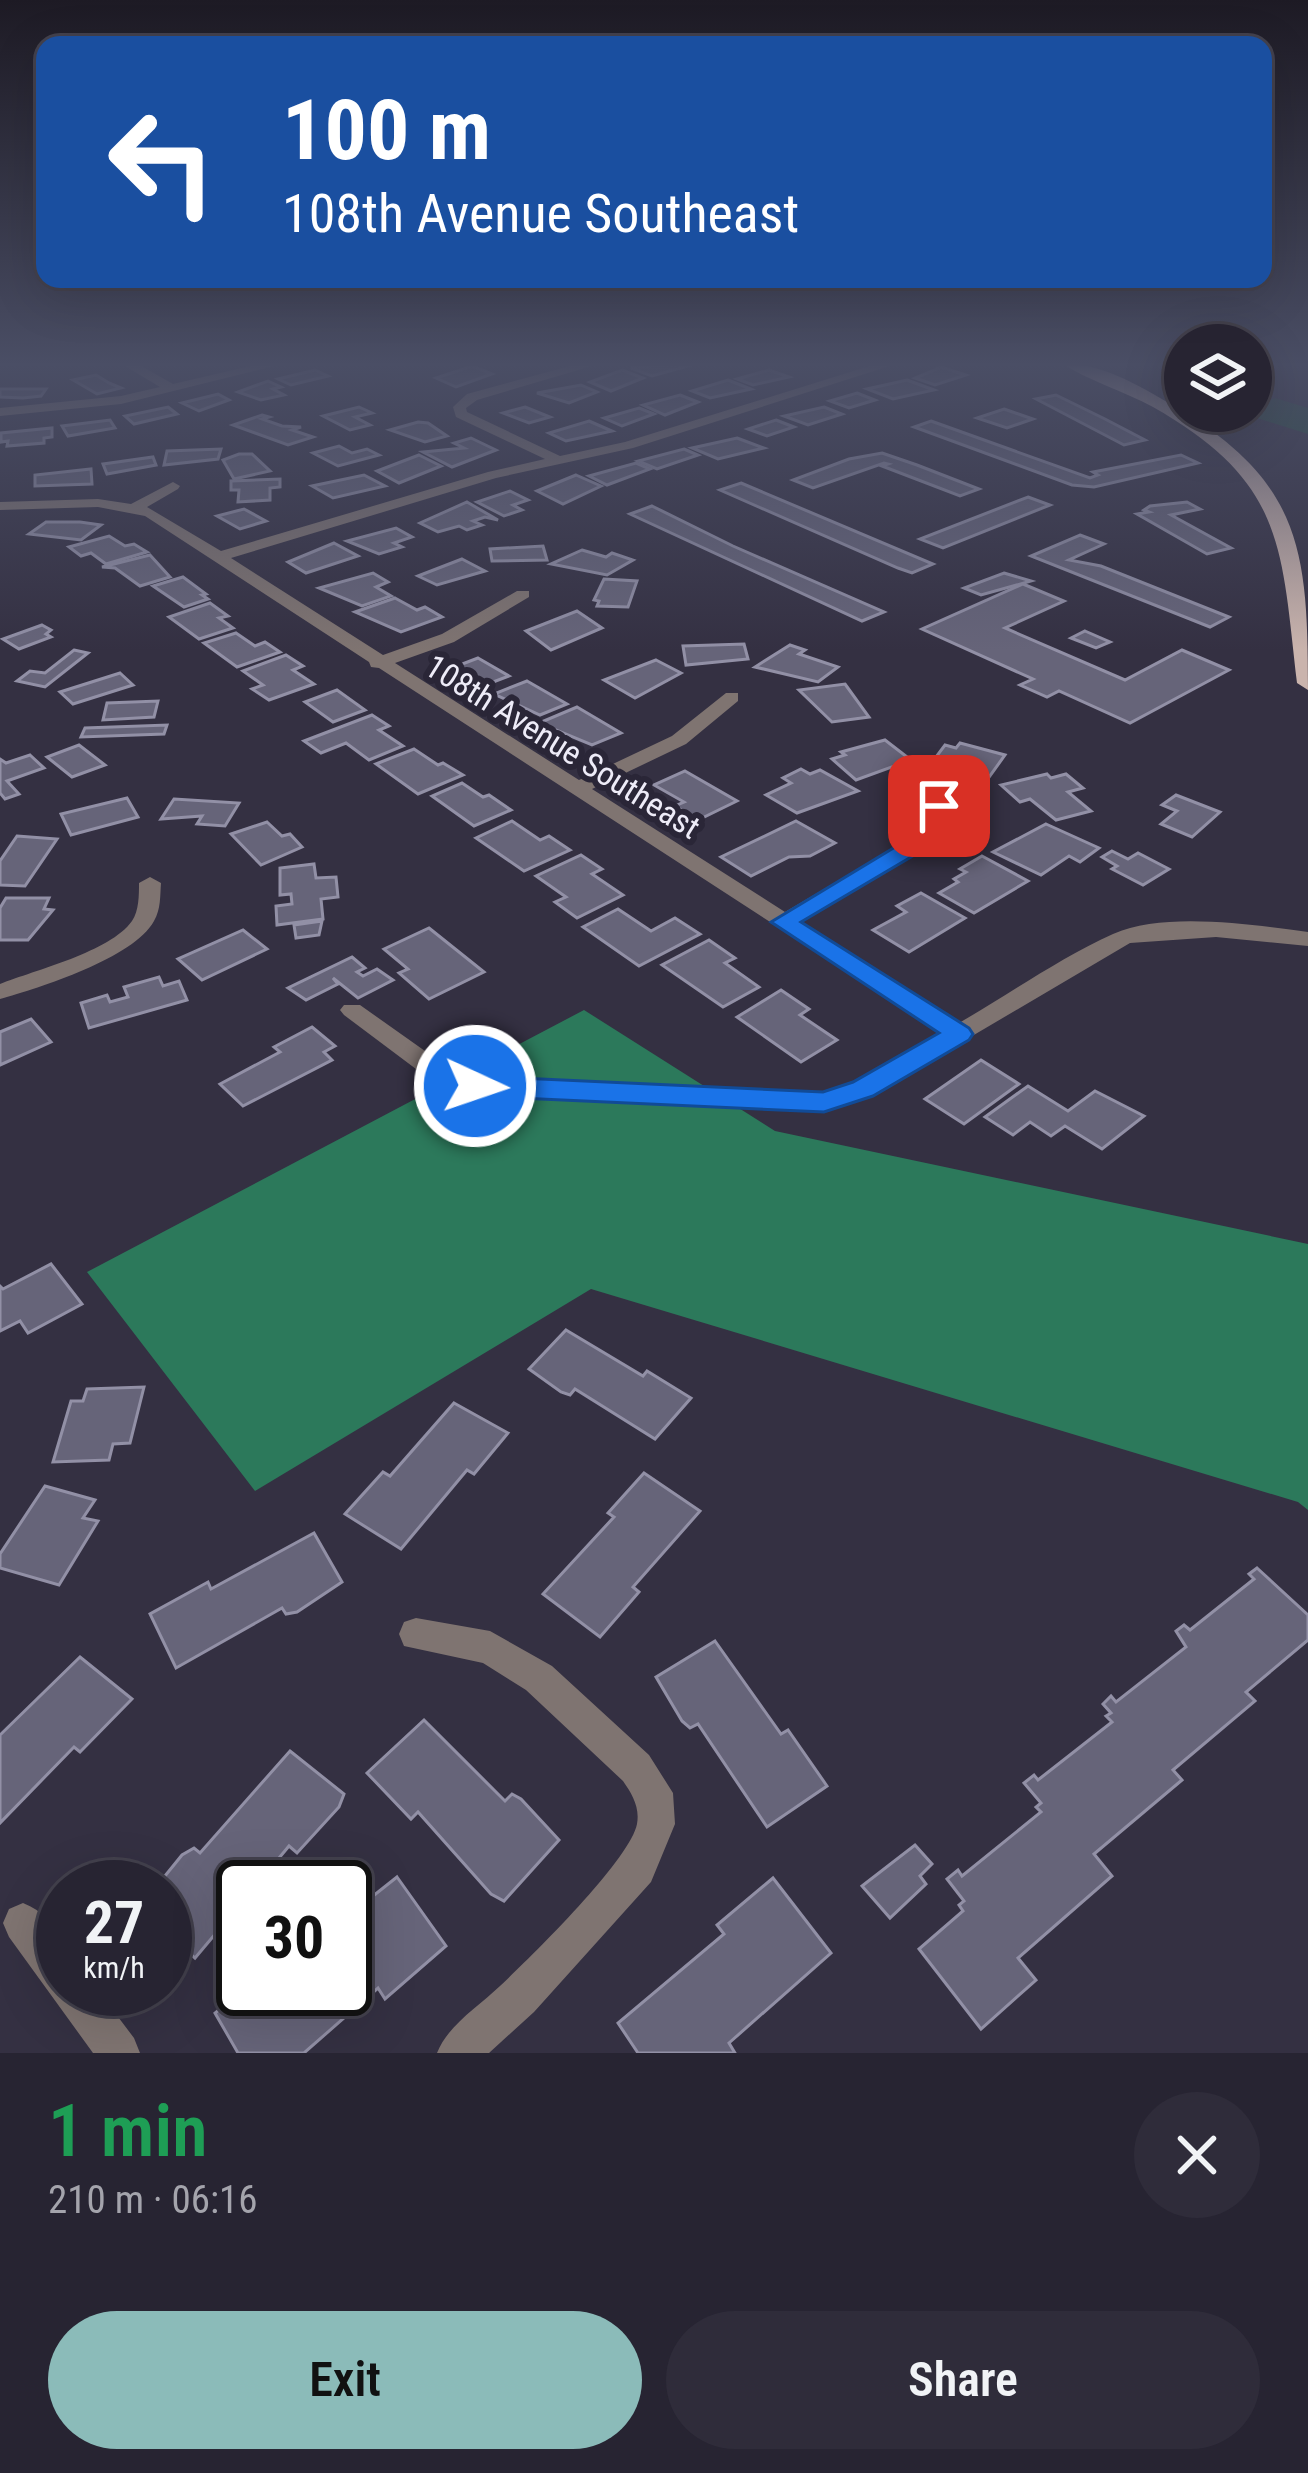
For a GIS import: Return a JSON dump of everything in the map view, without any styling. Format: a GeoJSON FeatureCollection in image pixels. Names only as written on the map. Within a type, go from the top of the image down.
{"type":"FeatureCollection","features":[{"type":"Feature","properties":{"kind":"main road"},"geometry":{"type":"LineString","coordinates":[[1230,459],[1275,510],[1288,546],[1308,683]]}},
{"type":"Feature","properties":{"kind":"street"},"geometry":{"type":"LineString","coordinates":[[222,556],[493,475],[565,459]]}},
{"type":"Feature","properties":{"kind":"street"},"geometry":{"type":"LineString","coordinates":[[135,508],[173,486]]}},
{"type":"Feature","properties":{"kind":"street","name":"108th Avenue Southeast"},"geometry":{"type":"LineString","coordinates":[[0,506],[98,502],[135,508],[222,556],[376,663],[959,1034]]}},
{"type":"Feature","properties":{"kind":"street"},"geometry":{"type":"LineString","coordinates":[[376,663],[448,638],[523,594]]}},
{"type":"Feature","properties":{"kind":"street"},"geometry":{"type":"LineString","coordinates":[[576,789],[679,740],[732,697]]}},
{"type":"Feature","properties":{"kind":"street"},"geometry":{"type":"LineString","coordinates":[[783,922],[925,839],[939,806]]}},
{"type":"Feature","properties":{"kind":"street"},"geometry":{"type":"LineString","coordinates":[[0,992],[120,941],[141,926],[149,908],[149,884]]}},
{"type":"Feature","properties":{"kind":"street"},"geometry":{"type":"LineString","coordinates":[[352,1010],[434,1069],[475,1086],[788,1104],[824,1102],[863,1089],[1123,938],[1225,928],[1308,938]]}},
{"type":"Feature","properties":{"kind":"street"},"geometry":{"type":"LineString","coordinates":[[416,1634],[490,1648],[539,1678],[636,1768],[654,1793],[656,1824],[637,1868],[519,1997],[458,2053]]}},
{"type":"Feature","properties":{"kind":"street"},"geometry":{"type":"LineString","coordinates":[[22,1923],[36,1941]]}},
{"type":"Feature","properties":{"kind":"street"},"geometry":{"type":"LineString","coordinates":[[92,2016],[119,2053]]}},
{"type":"Feature","properties":{"kind":"green space"},"geometry":{"type":"Polygon","coordinates":[[[584,1010],[775,1131],[1308,1244],[1308,1510],[1298,1502],[591,1289],[255,1491],[87,1272],[584,1010]]]}},
{"type":"Feature","properties":{"kind":"building"},"geometry":{"type":"Polygon","coordinates":[[[154,459],[156,465],[107,474],[103,464],[154,459]]]}},
{"type":"Feature","properties":{"kind":"building"},"geometry":{"type":"Polygon","coordinates":[[[165,459],[218,459],[218,459],[164,465],[165,459]]]}},
{"type":"Feature","properties":{"kind":"building"},"geometry":{"type":"Polygon","coordinates":[[[257,459],[270,471],[234,479],[223,460],[257,459]]]}},
{"type":"Feature","properties":{"kind":"building"},"geometry":{"type":"Polygon","coordinates":[[[324,459],[365,459],[338,466],[324,459]]]}},
{"type":"Feature","properties":{"kind":"building"},"geometry":{"type":"Polygon","coordinates":[[[409,459],[427,459],[441,466],[399,483],[377,471],[409,459]]]}},
{"type":"Feature","properties":{"kind":"building"},"geometry":{"type":"Polygon","coordinates":[[[436,459],[473,459],[452,467],[436,459]]]}},
{"type":"Feature","properties":{"kind":"building"},"geometry":{"type":"Polygon","coordinates":[[[646,459],[687,459],[657,469],[638,461],[646,459]]]}},
{"type":"Feature","properties":{"kind":"building"},"geometry":{"type":"Polygon","coordinates":[[[849,459],[899,459],[979,489],[960,496],[882,466],[888,464],[884,463],[813,488],[793,480],[849,459]]]}},
{"type":"Feature","properties":{"kind":"building"},"geometry":{"type":"Polygon","coordinates":[[[1001,459],[1036,459],[1090,478],[1098,475],[1093,472],[1161,459],[1198,463],[1094,487],[1072,485],[1001,459]]]}},
{"type":"Feature","properties":{"kind":"building"},"geometry":{"type":"Polygon","coordinates":[[[636,463],[650,469],[607,485],[589,476],[636,463]]]}},
{"type":"Feature","properties":{"kind":"building"},"geometry":{"type":"Polygon","coordinates":[[[91,469],[92,484],[35,486],[35,475],[91,469]]]}},
{"type":"Feature","properties":{"kind":"building"},"geometry":{"type":"Polygon","coordinates":[[[364,475],[385,486],[333,498],[312,486],[364,475]]]}},
{"type":"Feature","properties":{"kind":"building"},"geometry":{"type":"Polygon","coordinates":[[[576,475],[601,486],[563,504],[537,491],[576,475]]]}},
{"type":"Feature","properties":{"kind":"building"},"geometry":{"type":"Polygon","coordinates":[[[280,479],[280,487],[270,488],[270,500],[238,502],[239,490],[231,490],[231,481],[280,479]]]}},
{"type":"Feature","properties":{"kind":"building"},"geometry":{"type":"Polygon","coordinates":[[[741,483],[933,564],[912,573],[720,490],[741,483]]]}},
{"type":"Feature","properties":{"kind":"building"},"geometry":{"type":"Polygon","coordinates":[[[510,491],[528,500],[513,505],[522,510],[504,516],[477,502],[510,491]]]}},
{"type":"Feature","properties":{"kind":"building"},"geometry":{"type":"Polygon","coordinates":[[[1028,497],[1050,505],[943,548],[920,539],[1028,497]]]}},
{"type":"Feature","properties":{"kind":"building"},"geometry":{"type":"Polygon","coordinates":[[[467,502],[498,520],[485,517],[473,521],[482,525],[467,530],[459,526],[438,532],[420,523],[467,502]]]}},
{"type":"Feature","properties":{"kind":"building"},"geometry":{"type":"Polygon","coordinates":[[[1187,502],[1200,509],[1171,515],[1231,548],[1207,554],[1137,514],[1149,512],[1144,510],[1150,506],[1187,502]]]}},
{"type":"Feature","properties":{"kind":"building"},"geometry":{"type":"Polygon","coordinates":[[[652,506],[884,612],[862,621],[630,514],[652,506]]]}},
{"type":"Feature","properties":{"kind":"building"},"geometry":{"type":"Polygon","coordinates":[[[244,509],[266,521],[240,529],[217,516],[244,509]]]}},
{"type":"Feature","properties":{"kind":"building"},"geometry":{"type":"Polygon","coordinates":[[[46,522],[101,525],[81,540],[29,534],[46,522]]]}},
{"type":"Feature","properties":{"kind":"building"},"geometry":{"type":"Polygon","coordinates":[[[396,528],[412,537],[394,543],[402,547],[379,554],[347,541],[396,528]]]}},
{"type":"Feature","properties":{"kind":"building"},"geometry":{"type":"Polygon","coordinates":[[[1080,535],[1104,544],[1069,560],[1101,566],[1229,617],[1210,627],[1031,556],[1080,535]]]}},
{"type":"Feature","properties":{"kind":"building"},"geometry":{"type":"Polygon","coordinates":[[[109,536],[147,552],[106,564],[91,553],[81,556],[69,547],[109,536]]]}},
{"type":"Feature","properties":{"kind":"building"},"geometry":{"type":"Polygon","coordinates":[[[334,543],[358,556],[306,573],[288,562],[334,543]]]}},
{"type":"Feature","properties":{"kind":"building"},"geometry":{"type":"Polygon","coordinates":[[[543,546],[547,560],[492,561],[490,549],[543,546]]]}},
{"type":"Feature","properties":{"kind":"building"},"geometry":{"type":"Polygon","coordinates":[[[582,550],[633,560],[607,575],[551,564],[582,550]]]}},
{"type":"Feature","properties":{"kind":"building"},"geometry":{"type":"Polygon","coordinates":[[[150,555],[170,577],[140,586],[115,568],[102,567],[150,555]]]}},
{"type":"Feature","properties":{"kind":"building"},"geometry":{"type":"Polygon","coordinates":[[[462,559],[485,571],[437,585],[418,576],[462,559]]]}},
{"type":"Feature","properties":{"kind":"building"},"geometry":{"type":"Polygon","coordinates":[[[373,573],[388,582],[376,587],[391,596],[362,606],[319,588],[373,573]]]}},
{"type":"Feature","properties":{"kind":"building"},"geometry":{"type":"Polygon","coordinates":[[[1004,573],[1031,581],[981,595],[964,588],[1004,573]]]}},
{"type":"Feature","properties":{"kind":"building"},"geometry":{"type":"Polygon","coordinates":[[[183,577],[208,599],[184,607],[153,586],[183,577]]]}},
{"type":"Feature","properties":{"kind":"building"},"geometry":{"type":"Polygon","coordinates":[[[604,579],[637,581],[628,607],[597,606],[599,601],[594,600],[604,579]]]}},
{"type":"Feature","properties":{"kind":"building"},"geometry":{"type":"Polygon","coordinates":[[[1023,584],[1064,601],[1005,628],[1125,680],[1182,650],[1229,670],[1130,723],[1059,691],[1047,697],[1020,685],[1033,679],[922,629],[1023,584]]]}},
{"type":"Feature","properties":{"kind":"building"},"geometry":{"type":"Polygon","coordinates":[[[395,598],[442,617],[401,632],[355,612],[395,598]]]}},
{"type":"Feature","properties":{"kind":"building"},"geometry":{"type":"Polygon","coordinates":[[[210,603],[228,616],[219,618],[233,628],[199,639],[169,617],[210,603]]]}},
{"type":"Feature","properties":{"kind":"building"},"geometry":{"type":"Polygon","coordinates":[[[577,611],[602,628],[551,650],[526,631],[577,611]]]}},
{"type":"Feature","properties":{"kind":"building"},"geometry":{"type":"Polygon","coordinates":[[[42,625],[51,630],[46,634],[51,637],[19,649],[3,639],[42,625]]]}},
{"type":"Feature","properties":{"kind":"building"},"geometry":{"type":"Polygon","coordinates":[[[1085,631],[1110,642],[1096,648],[1071,638],[1085,631]]]}},
{"type":"Feature","properties":{"kind":"building"},"geometry":{"type":"Polygon","coordinates":[[[236,633],[255,646],[265,642],[280,652],[237,667],[204,643],[236,633]]]}},
{"type":"Feature","properties":{"kind":"building"},"geometry":{"type":"Polygon","coordinates":[[[744,644],[748,659],[686,665],[683,646],[744,644]]]}},
{"type":"Feature","properties":{"kind":"building"},"geometry":{"type":"Polygon","coordinates":[[[790,645],[805,650],[799,654],[838,667],[818,682],[755,667],[790,645]]]}},
{"type":"Feature","properties":{"kind":"building"},"geometry":{"type":"Polygon","coordinates":[[[74,650],[88,653],[45,687],[17,681],[30,671],[45,673],[74,650]]]}},
{"type":"Feature","properties":{"kind":"building"},"geometry":{"type":"Polygon","coordinates":[[[286,655],[303,666],[293,670],[314,684],[269,700],[252,689],[263,685],[243,671],[286,655]]]}},
{"type":"Feature","properties":{"kind":"building"},"geometry":{"type":"Polygon","coordinates":[[[478,658],[509,676],[480,687],[449,669],[478,658]]]}},
{"type":"Feature","properties":{"kind":"building"},"geometry":{"type":"Polygon","coordinates":[[[656,660],[681,673],[635,698],[604,680],[656,660]]]}},
{"type":"Feature","properties":{"kind":"building"},"geometry":{"type":"Polygon","coordinates":[[[120,673],[133,685],[73,704],[60,692],[120,673]]]}},
{"type":"Feature","properties":{"kind":"building"},"geometry":{"type":"Polygon","coordinates":[[[527,681],[567,704],[540,715],[494,694],[527,681]]]}},
{"type":"Feature","properties":{"kind":"building"},"geometry":{"type":"Polygon","coordinates":[[[845,684],[869,717],[832,722],[799,690],[845,684]]]}},
{"type":"Feature","properties":{"kind":"building"},"geometry":{"type":"Polygon","coordinates":[[[337,690],[365,710],[333,722],[305,702],[337,690]]]}},
{"type":"Feature","properties":{"kind":"building"},"geometry":{"type":"Polygon","coordinates":[[[158,701],[154,717],[103,720],[107,703],[158,701]]]}},
{"type":"Feature","properties":{"kind":"building"},"geometry":{"type":"Polygon","coordinates":[[[577,707],[621,733],[592,745],[539,723],[577,707]]]}},
{"type":"Feature","properties":{"kind":"building"},"geometry":{"type":"Polygon","coordinates":[[[372,715],[389,726],[379,730],[403,746],[369,760],[346,743],[321,753],[304,741],[372,715]]]}},
{"type":"Feature","properties":{"kind":"building"},"geometry":{"type":"Polygon","coordinates":[[[167,725],[164,734],[81,737],[85,728],[167,725]]]}},
{"type":"Feature","properties":{"kind":"building"},"geometry":{"type":"Polygon","coordinates":[[[885,740],[911,760],[856,780],[832,759],[845,755],[841,752],[885,740]]]}},
{"type":"Feature","properties":{"kind":"building"},"geometry":{"type":"Polygon","coordinates":[[[960,743],[1005,755],[987,780],[930,765],[945,745],[956,748],[960,743]]]}},
{"type":"Feature","properties":{"kind":"building"},"geometry":{"type":"Polygon","coordinates":[[[79,745],[105,765],[72,777],[47,757],[79,745]]]}},
{"type":"Feature","properties":{"kind":"building"},"geometry":{"type":"Polygon","coordinates":[[[414,749],[463,775],[418,794],[376,764],[414,749]]]}},
{"type":"Feature","properties":{"kind":"building"},"geometry":{"type":"Polygon","coordinates":[[[30,755],[44,768],[7,781],[19,794],[5,799],[0,793],[0,759],[6,763],[30,755]]]}},
{"type":"Feature","properties":{"kind":"building"},"geometry":{"type":"Polygon","coordinates":[[[801,769],[810,774],[820,770],[858,791],[797,813],[766,795],[791,783],[783,778],[801,769]]]}},
{"type":"Feature","properties":{"kind":"building"},"geometry":{"type":"Polygon","coordinates":[[[685,771],[737,801],[698,820],[675,806],[684,802],[654,785],[685,771]]]}},
{"type":"Feature","properties":{"kind":"building"},"geometry":{"type":"Polygon","coordinates":[[[1047,774],[1051,778],[1066,774],[1083,788],[1068,792],[1091,811],[1056,820],[1030,799],[1020,802],[1001,785],[1047,774]]]}},
{"type":"Feature","properties":{"kind":"building"},"geometry":{"type":"Polygon","coordinates":[[[462,783],[511,810],[474,826],[432,796],[462,783]]]}},
{"type":"Feature","properties":{"kind":"building"},"geometry":{"type":"Polygon","coordinates":[[[1176,795],[1220,812],[1192,837],[1161,824],[1177,811],[1162,805],[1176,795]]]}},
{"type":"Feature","properties":{"kind":"building"},"geometry":{"type":"Polygon","coordinates":[[[127,798],[138,817],[71,835],[61,814],[127,798]]]}},
{"type":"Feature","properties":{"kind":"building"},"geometry":{"type":"Polygon","coordinates":[[[174,799],[239,803],[225,826],[197,824],[202,816],[161,819],[174,799]]]}},
{"type":"Feature","properties":{"kind":"building"},"geometry":{"type":"Polygon","coordinates":[[[512,821],[540,840],[549,836],[570,850],[524,871],[476,838],[512,821]]]}},
{"type":"Feature","properties":{"kind":"building"},"geometry":{"type":"Polygon","coordinates":[[[796,821],[835,843],[810,856],[789,857],[751,876],[721,857],[796,821]]]}},
{"type":"Feature","properties":{"kind":"building"},"geometry":{"type":"Polygon","coordinates":[[[267,822],[282,836],[290,834],[302,847],[261,865],[231,834],[267,822]]]}},
{"type":"Feature","properties":{"kind":"building"},"geometry":{"type":"Polygon","coordinates":[[[1046,824],[1099,848],[1080,862],[1069,856],[1041,875],[993,852],[1046,824]]]}},
{"type":"Feature","properties":{"kind":"building"},"geometry":{"type":"Polygon","coordinates":[[[17,836],[57,839],[25,886],[0,885],[0,861],[17,836]]]}},
{"type":"Feature","properties":{"kind":"building"},"geometry":{"type":"Polygon","coordinates":[[[1112,851],[1128,859],[1138,853],[1169,869],[1143,885],[1112,869],[1117,866],[1102,857],[1112,851]]]}},
{"type":"Feature","properties":{"kind":"building"},"geometry":{"type":"Polygon","coordinates":[[[581,855],[602,869],[592,874],[623,895],[577,918],[555,902],[566,897],[536,876],[581,855]]]}},
{"type":"Feature","properties":{"kind":"building"},"geometry":{"type":"Polygon","coordinates":[[[982,856],[1028,881],[974,913],[939,893],[958,882],[954,879],[966,872],[960,869],[982,856]]]}},
{"type":"Feature","properties":{"kind":"building"},"geometry":{"type":"Polygon","coordinates":[[[314,864],[316,878],[336,877],[338,897],[321,899],[323,919],[277,925],[276,906],[292,904],[291,894],[280,895],[280,868],[314,864]]]}},
{"type":"Feature","properties":{"kind":"building"},"geometry":{"type":"Polygon","coordinates":[[[921,893],[965,918],[909,952],[873,930],[906,912],[897,906],[921,893]]]}},
{"type":"Feature","properties":{"kind":"building"},"geometry":{"type":"Polygon","coordinates":[[[6,898],[49,898],[44,909],[53,910],[28,940],[0,940],[0,908],[6,898]]]}},
{"type":"Feature","properties":{"kind":"building"},"geometry":{"type":"Polygon","coordinates":[[[618,909],[651,931],[675,918],[700,934],[639,966],[583,927],[618,909]]]}},
{"type":"Feature","properties":{"kind":"building"},"geometry":{"type":"Polygon","coordinates":[[[322,921],[319,935],[296,938],[294,925],[322,921]]]}},
{"type":"Feature","properties":{"kind":"building"},"geometry":{"type":"Polygon","coordinates":[[[429,928],[484,972],[429,999],[399,973],[408,969],[384,949],[429,928]]]}},
{"type":"Feature","properties":{"kind":"building"},"geometry":{"type":"Polygon","coordinates":[[[243,930],[267,949],[202,980],[178,959],[243,930]]]}},
{"type":"Feature","properties":{"kind":"building"},"geometry":{"type":"Polygon","coordinates":[[[709,940],[735,958],[725,963],[759,987],[723,1007],[662,965],[709,940]]]}},
{"type":"Feature","properties":{"kind":"building"},"geometry":{"type":"Polygon","coordinates":[[[352,957],[365,968],[357,972],[363,976],[377,969],[393,980],[358,998],[333,978],[338,984],[306,1000],[288,988],[352,957]]]}},
{"type":"Feature","properties":{"kind":"building"},"geometry":{"type":"Polygon","coordinates":[[[159,977],[163,986],[179,981],[187,1000],[89,1028],[81,1003],[107,995],[110,1002],[128,997],[124,987],[159,977]]]}},
{"type":"Feature","properties":{"kind":"building"},"geometry":{"type":"Polygon","coordinates":[[[781,990],[809,1009],[800,1015],[837,1040],[801,1062],[737,1017],[781,990]]]}},
{"type":"Feature","properties":{"kind":"building"},"geometry":{"type":"Polygon","coordinates":[[[31,1019],[51,1042],[0,1065],[0,1032],[31,1019]]]}},
{"type":"Feature","properties":{"kind":"building"},"geometry":{"type":"Polygon","coordinates":[[[312,1027],[335,1046],[324,1052],[332,1060],[243,1106],[220,1084],[280,1052],[274,1047],[312,1027]]]}},
{"type":"Feature","properties":{"kind":"building"},"geometry":{"type":"Polygon","coordinates":[[[981,1060],[1019,1084],[964,1124],[925,1099],[981,1060]]]}},
{"type":"Feature","properties":{"kind":"building"},"geometry":{"type":"Polygon","coordinates":[[[1028,1086],[1068,1111],[1095,1091],[1144,1116],[1102,1149],[1065,1126],[1051,1136],[1030,1122],[1013,1135],[985,1117],[1028,1086]]]}},
{"type":"Feature","properties":{"kind":"building"},"geometry":{"type":"Polygon","coordinates":[[[51,1264],[82,1304],[28,1333],[20,1321],[0,1331],[0,1286],[3,1289],[51,1264]]]}},
{"type":"Feature","properties":{"kind":"building"},"geometry":{"type":"Polygon","coordinates":[[[566,1330],[643,1376],[647,1371],[691,1398],[655,1439],[575,1389],[570,1395],[561,1392],[529,1369],[566,1330]]]}},
{"type":"Feature","properties":{"kind":"building"},"geometry":{"type":"Polygon","coordinates":[[[144,1387],[130,1443],[113,1444],[109,1460],[53,1462],[71,1401],[83,1401],[87,1389],[144,1387]]]}},
{"type":"Feature","properties":{"kind":"building"},"geometry":{"type":"Polygon","coordinates":[[[454,1403],[508,1433],[474,1474],[467,1470],[401,1549],[345,1514],[383,1472],[390,1476],[454,1403]]]}},
{"type":"Feature","properties":{"kind":"building"},"geometry":{"type":"Polygon","coordinates":[[[644,1473],[700,1511],[633,1587],[639,1592],[600,1637],[543,1594],[614,1517],[608,1513],[644,1473]]]}},
{"type":"Feature","properties":{"kind":"building"},"geometry":{"type":"Polygon","coordinates":[[[45,1486],[95,1500],[83,1518],[98,1521],[59,1585],[0,1568],[0,1554],[45,1486]]]}},
{"type":"Feature","properties":{"kind":"building"},"geometry":{"type":"Polygon","coordinates":[[[314,1533],[342,1582],[297,1612],[286,1614],[282,1608],[176,1668],[150,1614],[208,1582],[211,1589],[314,1533]]]}},
{"type":"Feature","properties":{"kind":"building"},"geometry":{"type":"Polygon","coordinates":[[[1257,1568],[1308,1615],[1308,1640],[1246,1692],[1255,1701],[1173,1770],[1182,1780],[1094,1854],[1112,1876],[1018,1958],[1036,1980],[981,2029],[919,1949],[963,1911],[959,1905],[964,1901],[947,1879],[958,1870],[962,1876],[1041,1812],[1036,1807],[1041,1803],[1024,1783],[1034,1775],[1038,1780],[1112,1722],[1103,1704],[1111,1696],[1116,1702],[1186,1647],[1176,1631],[1184,1625],[1190,1630],[1254,1579],[1249,1574],[1257,1568]]]}},
{"type":"Feature","properties":{"kind":"building"},"geometry":{"type":"Polygon","coordinates":[[[715,1641],[781,1734],[788,1730],[827,1786],[767,1827],[698,1724],[690,1728],[682,1721],[656,1677],[715,1641]]]}},
{"type":"Feature","properties":{"kind":"building"},"geometry":{"type":"Polygon","coordinates":[[[80,1657],[132,1699],[80,1752],[74,1747],[0,1823],[0,1735],[80,1657]]]}},
{"type":"Feature","properties":{"kind":"building"},"geometry":{"type":"Polygon","coordinates":[[[424,1720],[505,1801],[512,1794],[521,1799],[559,1840],[504,1901],[491,1894],[418,1812],[411,1819],[367,1773],[424,1720]]]}},
{"type":"Feature","properties":{"kind":"building"},"geometry":{"type":"Polygon","coordinates":[[[290,1751],[344,1794],[339,1807],[297,1853],[289,1846],[277,1860],[216,1860],[216,1933],[195,1958],[192,1860],[178,1860],[194,1848],[200,1853],[290,1751]]]}},
{"type":"Feature","properties":{"kind":"building"},"geometry":{"type":"Polygon","coordinates":[[[915,1845],[932,1864],[920,1876],[926,1884],[890,1918],[862,1886],[915,1845]]]}},
{"type":"Feature","properties":{"kind":"building"},"geometry":{"type":"Polygon","coordinates":[[[397,1877],[446,1946],[385,1999],[378,1988],[372,1993],[372,1897],[397,1877]]]}},
{"type":"Feature","properties":{"kind":"building"},"geometry":{"type":"Polygon","coordinates":[[[773,1878],[831,1953],[729,2043],[735,2053],[638,2053],[618,2023],[724,1934],[717,1925],[773,1878]]]}},
{"type":"Feature","properties":{"kind":"building"},"geometry":{"type":"Polygon","coordinates":[[[217,2016],[346,2016],[304,2053],[238,2053],[217,2016]]]}},
{"type":"Feature","properties":{"kind":"route"},"geometry":{"type":"LineString","coordinates":[[475,1086],[788,1104],[824,1102],[863,1089],[959,1034],[783,922],[925,839],[939,806]]}}]}
